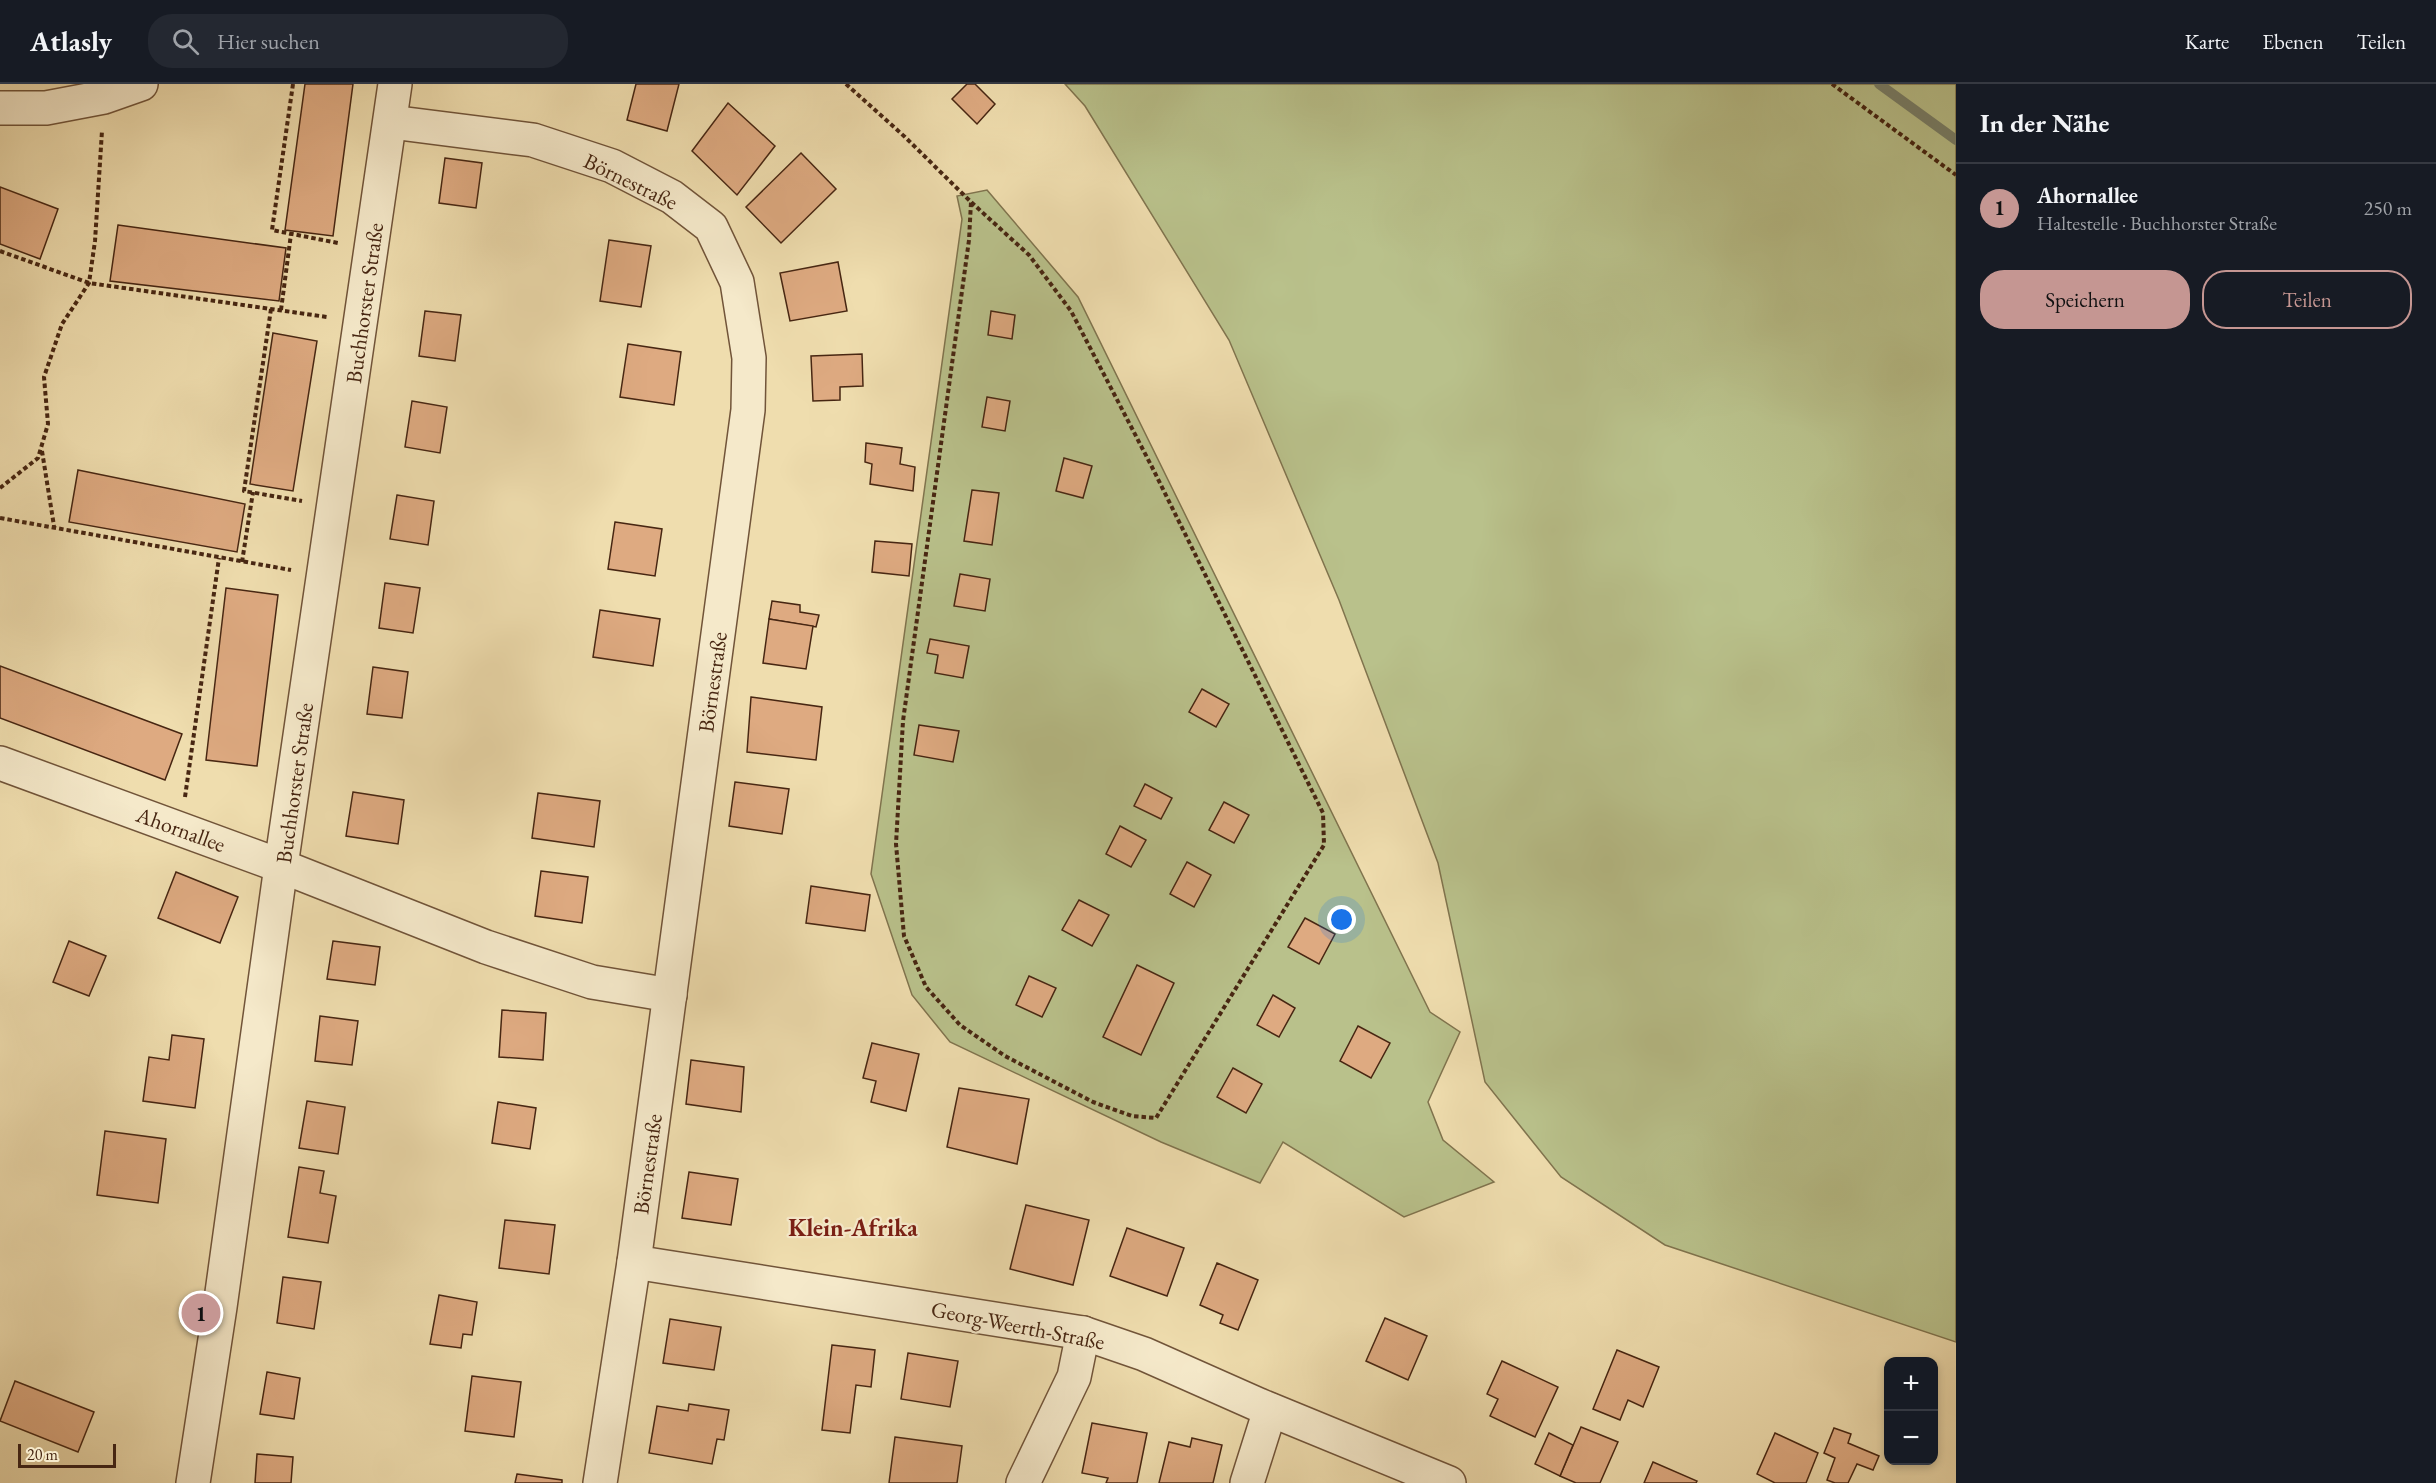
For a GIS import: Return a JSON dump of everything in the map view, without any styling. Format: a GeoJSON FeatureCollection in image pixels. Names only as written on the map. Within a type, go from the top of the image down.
{"type":"FeatureCollection","features":[{"type":"Feature","properties":{"kind":"street"},"geometry":{"type":"LineString","coordinates":[[0,108],[46,108],[104,97],[141,84]]}},
{"type":"Feature","properties":{"kind":"street","name":"Buchhorster Straße"},"geometry":{"type":"LineString","coordinates":[[193,1483],[395,84]]}},
{"type":"Feature","properties":{"kind":"street","name":"Börnestraße"},"geometry":{"type":"LineString","coordinates":[[391,122],[533,140],[612,166],[672,197],[711,227],[737,282],[749,358],[748,410],[634,1262],[600,1483]]}},
{"type":"Feature","properties":{"kind":"street","name":"Ahornallee"},"geometry":{"type":"LineString","coordinates":[[0,763],[281,866],[496,951],[592,982],[670,995]]}},
{"type":"Feature","properties":{"kind":"street","name":"Georg-Weerth-Straße"},"geometry":{"type":"LineString","coordinates":[[634,1262],[1083,1333],[1144,1354],[1270,1410],[1449,1483]]}},
{"type":"Feature","properties":{"kind":"street"},"geometry":{"type":"LineString","coordinates":[[1023,1483],[1074,1377],[1083,1333]]}},
{"type":"Feature","properties":{"kind":"street"},"geometry":{"type":"LineString","coordinates":[[1247,1483],[1270,1410]]}},
{"type":"Feature","properties":{"kind":"path"},"geometry":{"type":"LineString","coordinates":[[293,84],[272,230],[347,244]]}},
{"type":"Feature","properties":{"kind":"path"},"geometry":{"type":"LineString","coordinates":[[846,84],[1029,255],[1071,311],[1152,467],[1323,813],[1324,845],[1156,1118],[1132,1116],[1093,1102],[1005,1056],[960,1025],[926,987],[904,936],[896,844],[903,722],[968,252],[971,202]]}},
{"type":"Feature","properties":{"kind":"path"},"geometry":{"type":"LineString","coordinates":[[1832,84],[1956,175]]}},
{"type":"Feature","properties":{"kind":"path"},"geometry":{"type":"LineString","coordinates":[[0,488],[38,458],[48,424],[44,378],[62,324],[90,283],[95,241],[104,97]]}},
{"type":"Feature","properties":{"kind":"path"},"geometry":{"type":"LineString","coordinates":[[281,310],[291,234]]}},
{"type":"Feature","properties":{"kind":"path"},"geometry":{"type":"LineString","coordinates":[[0,250],[90,283],[338,318]]}},
{"type":"Feature","properties":{"kind":"path"},"geometry":{"type":"LineString","coordinates":[[272,309],[244,490],[311,502]]}},
{"type":"Feature","properties":{"kind":"path"},"geometry":{"type":"LineString","coordinates":[[41,447],[54,526]]}},
{"type":"Feature","properties":{"kind":"path"},"geometry":{"type":"LineString","coordinates":[[242,562],[253,492]]}},
{"type":"Feature","properties":{"kind":"path"},"geometry":{"type":"LineString","coordinates":[[0,518],[300,572]]}},
{"type":"Feature","properties":{"kind":"path"},"geometry":{"type":"LineString","coordinates":[[184,804],[219,558]]}},
{"type":"Feature","properties":{"kind":"green space"},"geometry":{"type":"Polygon","coordinates":[[[1065,84],[1956,84],[1956,1342],[1665,1245],[1561,1177],[1485,1082],[1438,863],[1339,600],[1229,340],[1085,106],[1065,84]]]}},
{"type":"Feature","properties":{"kind":"green space"},"geometry":{"type":"Polygon","coordinates":[[[987,190],[1078,297],[1430,1012],[1460,1032],[1428,1102],[1443,1140],[1494,1182],[1404,1217],[1283,1142],[1260,1183],[1161,1142],[950,1042],[912,995],[871,874],[962,219],[957,196],[987,190]]]}},
{"type":"Feature","properties":{"kind":"building"},"geometry":{"type":"Polygon","coordinates":[[[305,84],[353,84],[333,236],[285,230],[305,84]]]}},
{"type":"Feature","properties":{"kind":"building"},"geometry":{"type":"Polygon","coordinates":[[[636,84],[679,84],[667,131],[627,120],[636,84]]]}},
{"type":"Feature","properties":{"kind":"building"},"geometry":{"type":"Polygon","coordinates":[[[967,84],[975,84],[995,104],[977,124],[952,99],[967,84]]]}},
{"type":"Feature","properties":{"kind":"building"},"geometry":{"type":"Polygon","coordinates":[[[728,103],[775,146],[737,195],[692,151],[728,103]]]}},
{"type":"Feature","properties":{"kind":"building"},"geometry":{"type":"Polygon","coordinates":[[[801,153],[836,189],[781,243],[746,207],[801,153]]]}},
{"type":"Feature","properties":{"kind":"building"},"geometry":{"type":"Polygon","coordinates":[[[445,158],[482,163],[476,208],[439,203],[445,158]]]}},
{"type":"Feature","properties":{"kind":"building"},"geometry":{"type":"Polygon","coordinates":[[[0,187],[58,209],[40,259],[0,244],[0,187]]]}},
{"type":"Feature","properties":{"kind":"building"},"geometry":{"type":"Polygon","coordinates":[[[118,225],[286,248],[279,301],[110,281],[118,225]]]}},
{"type":"Feature","properties":{"kind":"building"},"geometry":{"type":"Polygon","coordinates":[[[609,240],[651,246],[641,307],[600,301],[609,240]]]}},
{"type":"Feature","properties":{"kind":"building"},"geometry":{"type":"Polygon","coordinates":[[[838,262],[847,311],[790,321],[780,273],[838,262]]]}},
{"type":"Feature","properties":{"kind":"building"},"geometry":{"type":"Polygon","coordinates":[[[425,311],[461,315],[455,361],[419,356],[425,311]]]}},
{"type":"Feature","properties":{"kind":"building"},"geometry":{"type":"Polygon","coordinates":[[[991,311],[1015,315],[1012,339],[988,335],[991,311]]]}},
{"type":"Feature","properties":{"kind":"building"},"geometry":{"type":"Polygon","coordinates":[[[273,333],[317,341],[293,491],[250,484],[273,333]]]}},
{"type":"Feature","properties":{"kind":"building"},"geometry":{"type":"Polygon","coordinates":[[[628,344],[681,352],[674,405],[620,397],[628,344]]]}},
{"type":"Feature","properties":{"kind":"building"},"geometry":{"type":"Polygon","coordinates":[[[862,354],[863,386],[840,387],[840,400],[813,401],[811,356],[862,354]]]}},
{"type":"Feature","properties":{"kind":"building"},"geometry":{"type":"Polygon","coordinates":[[[987,397],[1010,401],[1005,431],[982,427],[987,397]]]}},
{"type":"Feature","properties":{"kind":"building"},"geometry":{"type":"Polygon","coordinates":[[[412,401],[447,407],[440,453],[405,447],[412,401]]]}},
{"type":"Feature","properties":{"kind":"building"},"geometry":{"type":"Polygon","coordinates":[[[866,443],[902,448],[900,464],[915,467],[913,491],[870,484],[872,464],[865,462],[866,443]]]}},
{"type":"Feature","properties":{"kind":"building"},"geometry":{"type":"Polygon","coordinates":[[[1064,458],[1092,466],[1083,498],[1056,491],[1064,458]]]}},
{"type":"Feature","properties":{"kind":"building"},"geometry":{"type":"Polygon","coordinates":[[[78,470],[245,504],[237,552],[69,522],[78,470]]]}},
{"type":"Feature","properties":{"kind":"building"},"geometry":{"type":"Polygon","coordinates":[[[972,490],[999,493],[992,545],[964,541],[972,490]]]}},
{"type":"Feature","properties":{"kind":"building"},"geometry":{"type":"Polygon","coordinates":[[[397,495],[434,501],[428,545],[390,539],[397,495]]]}},
{"type":"Feature","properties":{"kind":"building"},"geometry":{"type":"Polygon","coordinates":[[[615,522],[662,529],[655,576],[608,569],[615,522]]]}},
{"type":"Feature","properties":{"kind":"building"},"geometry":{"type":"Polygon","coordinates":[[[875,541],[912,544],[909,576],[872,572],[875,541]]]}},
{"type":"Feature","properties":{"kind":"building"},"geometry":{"type":"Polygon","coordinates":[[[960,574],[990,579],[985,611],[954,606],[960,574]]]}},
{"type":"Feature","properties":{"kind":"building"},"geometry":{"type":"Polygon","coordinates":[[[385,583],[420,588],[413,633],[379,628],[385,583]]]}},
{"type":"Feature","properties":{"kind":"building"},"geometry":{"type":"Polygon","coordinates":[[[226,588],[278,595],[257,766],[206,760],[226,588]]]}},
{"type":"Feature","properties":{"kind":"building"},"geometry":{"type":"Polygon","coordinates":[[[772,601],[800,605],[800,612],[819,615],[816,627],[769,619],[772,601]]]}},
{"type":"Feature","properties":{"kind":"building"},"geometry":{"type":"Polygon","coordinates":[[[600,610],[660,619],[653,666],[593,657],[600,610]]]}},
{"type":"Feature","properties":{"kind":"building"},"geometry":{"type":"Polygon","coordinates":[[[769,619],[813,626],[806,669],[763,663],[769,619]]]}},
{"type":"Feature","properties":{"kind":"building"},"geometry":{"type":"Polygon","coordinates":[[[930,639],[969,646],[963,678],[935,673],[938,655],[927,653],[930,639]]]}},
{"type":"Feature","properties":{"kind":"building"},"geometry":{"type":"Polygon","coordinates":[[[0,666],[182,734],[165,780],[0,718],[0,666]]]}},
{"type":"Feature","properties":{"kind":"building"},"geometry":{"type":"Polygon","coordinates":[[[373,667],[408,672],[402,718],[367,714],[373,667]]]}},
{"type":"Feature","properties":{"kind":"building"},"geometry":{"type":"Polygon","coordinates":[[[1202,689],[1229,704],[1216,727],[1189,712],[1202,689]]]}},
{"type":"Feature","properties":{"kind":"building"},"geometry":{"type":"Polygon","coordinates":[[[751,697],[822,707],[816,760],[747,752],[751,697]]]}},
{"type":"Feature","properties":{"kind":"building"},"geometry":{"type":"Polygon","coordinates":[[[919,725],[959,731],[953,762],[914,755],[919,725]]]}},
{"type":"Feature","properties":{"kind":"building"},"geometry":{"type":"Polygon","coordinates":[[[735,782],[789,789],[782,834],[729,826],[735,782]]]}},
{"type":"Feature","properties":{"kind":"building"},"geometry":{"type":"Polygon","coordinates":[[[1145,784],[1172,798],[1161,819],[1134,806],[1145,784]]]}},
{"type":"Feature","properties":{"kind":"building"},"geometry":{"type":"Polygon","coordinates":[[[353,792],[404,800],[398,844],[346,836],[353,792]]]}},
{"type":"Feature","properties":{"kind":"building"},"geometry":{"type":"Polygon","coordinates":[[[538,793],[600,801],[594,847],[532,838],[538,793]]]}},
{"type":"Feature","properties":{"kind":"building"},"geometry":{"type":"Polygon","coordinates":[[[1224,802],[1249,815],[1234,843],[1209,830],[1224,802]]]}},
{"type":"Feature","properties":{"kind":"building"},"geometry":{"type":"Polygon","coordinates":[[[1120,826],[1146,840],[1131,867],[1106,854],[1120,826]]]}},
{"type":"Feature","properties":{"kind":"building"},"geometry":{"type":"Polygon","coordinates":[[[1187,862],[1211,875],[1194,907],[1170,894],[1187,862]]]}},
{"type":"Feature","properties":{"kind":"building"},"geometry":{"type":"Polygon","coordinates":[[[541,871],[588,877],[582,923],[535,916],[541,871]]]}},
{"type":"Feature","properties":{"kind":"building"},"geometry":{"type":"Polygon","coordinates":[[[176,872],[238,897],[220,943],[158,918],[176,872]]]}},
{"type":"Feature","properties":{"kind":"building"},"geometry":{"type":"Polygon","coordinates":[[[811,886],[870,895],[865,931],[806,923],[811,886]]]}},
{"type":"Feature","properties":{"kind":"building"},"geometry":{"type":"Polygon","coordinates":[[[1079,900],[1109,915],[1092,946],[1062,930],[1079,900]]]}},
{"type":"Feature","properties":{"kind":"building"},"geometry":{"type":"Polygon","coordinates":[[[1305,918],[1335,934],[1319,964],[1288,947],[1305,918]]]}},
{"type":"Feature","properties":{"kind":"building"},"geometry":{"type":"Polygon","coordinates":[[[69,941],[106,956],[89,996],[53,982],[69,941]]]}},
{"type":"Feature","properties":{"kind":"building"},"geometry":{"type":"Polygon","coordinates":[[[333,941],[380,947],[375,985],[327,979],[333,941]]]}},
{"type":"Feature","properties":{"kind":"building"},"geometry":{"type":"Polygon","coordinates":[[[1137,965],[1174,983],[1141,1055],[1103,1037],[1137,965]]]}},
{"type":"Feature","properties":{"kind":"building"},"geometry":{"type":"Polygon","coordinates":[[[1029,976],[1056,988],[1042,1017],[1016,1005],[1029,976]]]}},
{"type":"Feature","properties":{"kind":"building"},"geometry":{"type":"Polygon","coordinates":[[[1273,995],[1295,1008],[1279,1037],[1257,1025],[1273,995]]]}},
{"type":"Feature","properties":{"kind":"building"},"geometry":{"type":"Polygon","coordinates":[[[502,1010],[546,1013],[543,1060],[499,1057],[502,1010]]]}},
{"type":"Feature","properties":{"kind":"building"},"geometry":{"type":"Polygon","coordinates":[[[320,1016],[358,1021],[352,1065],[315,1061],[320,1016]]]}},
{"type":"Feature","properties":{"kind":"building"},"geometry":{"type":"Polygon","coordinates":[[[1358,1026],[1390,1043],[1371,1078],[1340,1061],[1358,1026]]]}},
{"type":"Feature","properties":{"kind":"building"},"geometry":{"type":"Polygon","coordinates":[[[172,1035],[204,1039],[195,1108],[143,1101],[149,1057],[169,1060],[172,1035]]]}},
{"type":"Feature","properties":{"kind":"building"},"geometry":{"type":"Polygon","coordinates":[[[872,1043],[919,1054],[906,1111],[871,1102],[876,1081],[863,1078],[872,1043]]]}},
{"type":"Feature","properties":{"kind":"building"},"geometry":{"type":"Polygon","coordinates":[[[691,1060],[744,1067],[741,1112],[686,1104],[691,1060]]]}},
{"type":"Feature","properties":{"kind":"building"},"geometry":{"type":"Polygon","coordinates":[[[1233,1068],[1262,1084],[1246,1113],[1217,1097],[1233,1068]]]}},
{"type":"Feature","properties":{"kind":"building"},"geometry":{"type":"Polygon","coordinates":[[[959,1088],[1029,1099],[1017,1164],[947,1147],[959,1088]]]}},
{"type":"Feature","properties":{"kind":"building"},"geometry":{"type":"Polygon","coordinates":[[[307,1101],[345,1107],[338,1154],[299,1148],[307,1101]]]}},
{"type":"Feature","properties":{"kind":"building"},"geometry":{"type":"Polygon","coordinates":[[[498,1102],[536,1108],[530,1149],[492,1143],[498,1102]]]}},
{"type":"Feature","properties":{"kind":"building"},"geometry":{"type":"Polygon","coordinates":[[[105,1131],[166,1139],[158,1203],[97,1195],[105,1131]]]}},
{"type":"Feature","properties":{"kind":"building"},"geometry":{"type":"Polygon","coordinates":[[[299,1167],[324,1171],[320,1193],[336,1196],[328,1243],[288,1237],[299,1167]]]}},
{"type":"Feature","properties":{"kind":"building"},"geometry":{"type":"Polygon","coordinates":[[[689,1172],[738,1179],[731,1225],[682,1218],[689,1172]]]}},
{"type":"Feature","properties":{"kind":"building"},"geometry":{"type":"Polygon","coordinates":[[[1026,1205],[1089,1220],[1073,1285],[1010,1269],[1026,1205]]]}},
{"type":"Feature","properties":{"kind":"building"},"geometry":{"type":"Polygon","coordinates":[[[505,1220],[555,1225],[549,1274],[499,1268],[505,1220]]]}},
{"type":"Feature","properties":{"kind":"building"},"geometry":{"type":"Polygon","coordinates":[[[1127,1228],[1184,1248],[1167,1296],[1110,1276],[1127,1228]]]}},
{"type":"Feature","properties":{"kind":"building"},"geometry":{"type":"Polygon","coordinates":[[[1217,1263],[1258,1280],[1238,1330],[1220,1323],[1223,1315],[1200,1305],[1217,1263]]]}},
{"type":"Feature","properties":{"kind":"building"},"geometry":{"type":"Polygon","coordinates":[[[283,1277],[321,1282],[314,1329],[277,1323],[283,1277]]]}},
{"type":"Feature","properties":{"kind":"building"},"geometry":{"type":"Polygon","coordinates":[[[439,1295],[477,1302],[472,1335],[463,1334],[461,1348],[430,1344],[439,1295]]]}},
{"type":"Feature","properties":{"kind":"building"},"geometry":{"type":"Polygon","coordinates":[[[1385,1318],[1427,1336],[1408,1380],[1366,1361],[1385,1318]]]}},
{"type":"Feature","properties":{"kind":"building"},"geometry":{"type":"Polygon","coordinates":[[[670,1319],[721,1327],[714,1370],[663,1363],[670,1319]]]}},
{"type":"Feature","properties":{"kind":"building"},"geometry":{"type":"Polygon","coordinates":[[[832,1345],[875,1350],[871,1387],[856,1385],[850,1433],[822,1430],[832,1345]]]}},
{"type":"Feature","properties":{"kind":"building"},"geometry":{"type":"Polygon","coordinates":[[[1617,1350],[1659,1367],[1643,1407],[1628,1400],[1620,1420],[1593,1409],[1617,1350]]]}},
{"type":"Feature","properties":{"kind":"building"},"geometry":{"type":"Polygon","coordinates":[[[908,1353],[958,1361],[950,1407],[901,1399],[908,1353]]]}},
{"type":"Feature","properties":{"kind":"building"},"geometry":{"type":"Polygon","coordinates":[[[1502,1361],[1558,1387],[1535,1437],[1490,1416],[1498,1399],[1487,1394],[1502,1361]]]}},
{"type":"Feature","properties":{"kind":"building"},"geometry":{"type":"Polygon","coordinates":[[[267,1372],[300,1378],[294,1419],[260,1414],[267,1372]]]}},
{"type":"Feature","properties":{"kind":"building"},"geometry":{"type":"Polygon","coordinates":[[[472,1376],[521,1382],[514,1437],[465,1431],[472,1376]]]}},
{"type":"Feature","properties":{"kind":"building"},"geometry":{"type":"Polygon","coordinates":[[[15,1381],[94,1412],[78,1452],[0,1421],[15,1381]]]}},
{"type":"Feature","properties":{"kind":"building"},"geometry":{"type":"Polygon","coordinates":[[[689,1404],[729,1410],[724,1440],[717,1439],[712,1464],[649,1453],[657,1406],[688,1411],[689,1404]]]}},
{"type":"Feature","properties":{"kind":"building"},"geometry":{"type":"Polygon","coordinates":[[[1092,1423],[1147,1433],[1137,1483],[1106,1483],[1108,1478],[1082,1473],[1092,1423]]]}},
{"type":"Feature","properties":{"kind":"building"},"geometry":{"type":"Polygon","coordinates":[[[1581,1427],[1618,1442],[1600,1483],[1576,1483],[1560,1476],[1581,1427]]]}},
{"type":"Feature","properties":{"kind":"building"},"geometry":{"type":"Polygon","coordinates":[[[1834,1428],[1851,1434],[1848,1443],[1879,1456],[1873,1470],[1857,1464],[1848,1483],[1835,1483],[1827,1480],[1835,1458],[1824,1453],[1834,1428]]]}},
{"type":"Feature","properties":{"kind":"building"},"geometry":{"type":"Polygon","coordinates":[[[1549,1433],[1573,1445],[1560,1476],[1535,1464],[1549,1433]]]}},
{"type":"Feature","properties":{"kind":"building"},"geometry":{"type":"Polygon","coordinates":[[[1775,1433],[1818,1453],[1806,1483],[1775,1483],[1757,1474],[1775,1433]]]}},
{"type":"Feature","properties":{"kind":"building"},"geometry":{"type":"Polygon","coordinates":[[[895,1437],[962,1446],[957,1483],[889,1483],[895,1437]]]}},
{"type":"Feature","properties":{"kind":"building"},"geometry":{"type":"Polygon","coordinates":[[[1192,1438],[1222,1445],[1213,1483],[1159,1483],[1169,1442],[1190,1447],[1192,1438]]]}},
{"type":"Feature","properties":{"kind":"building"},"geometry":{"type":"Polygon","coordinates":[[[257,1454],[293,1457],[291,1483],[255,1483],[257,1454]]]}},
{"type":"Feature","properties":{"kind":"building"},"geometry":{"type":"Polygon","coordinates":[[[1653,1462],[1697,1481],[1696,1483],[1644,1483],[1653,1462]]]}},
{"type":"Feature","properties":{"kind":"building"},"geometry":{"type":"Polygon","coordinates":[[[517,1474],[562,1480],[562,1483],[515,1483],[517,1474]]]}},
{"type":"Feature","properties":{"kind":"waterway"},"geometry":{"type":"LineString","coordinates":[[1879,84],[1956,140]]}},
{"type":"Feature","properties":{"kind":"place","name":"Ahornallee"},"geometry":{"type":"Point","coordinates":[201,1313]}},
{"type":"Feature","properties":{"kind":"district","name":"Klein-Afrika"},"geometry":{"type":"Point","coordinates":[853,1228]}}]}
